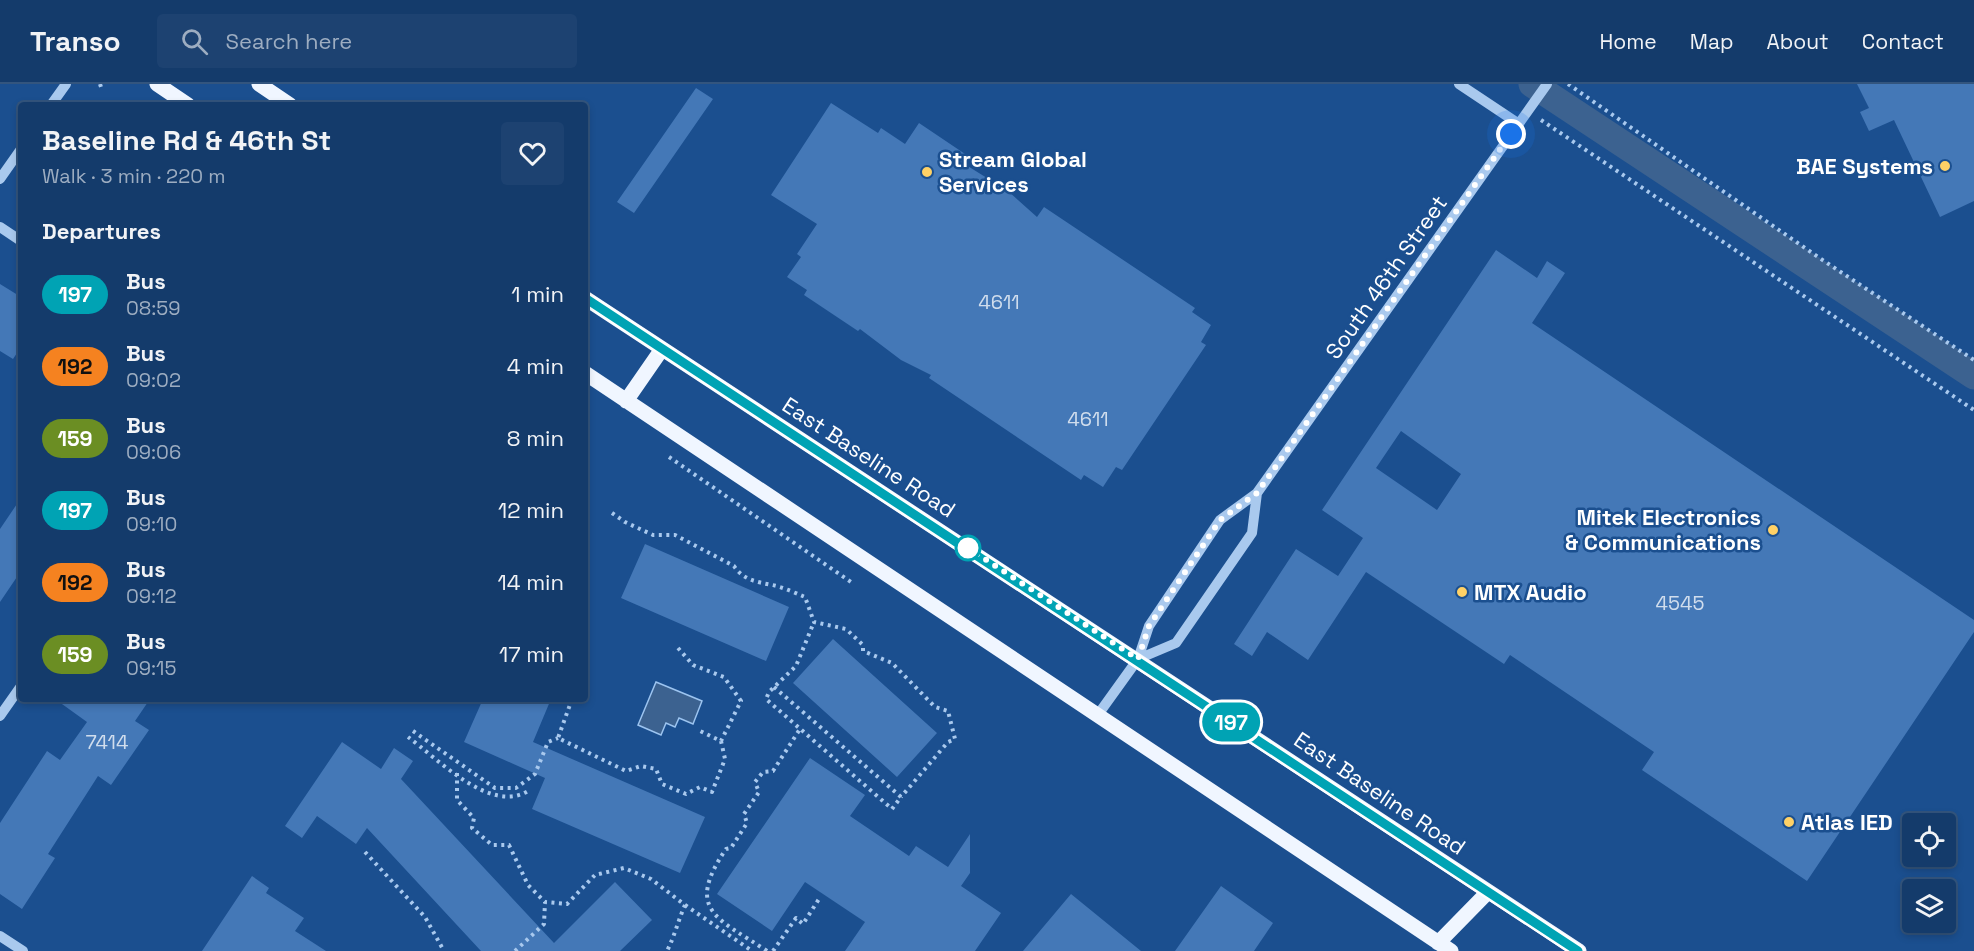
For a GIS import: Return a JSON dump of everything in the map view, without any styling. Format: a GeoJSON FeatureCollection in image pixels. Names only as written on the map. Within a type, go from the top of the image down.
{"type":"FeatureCollection","features":[{"type":"Feature","properties":{"kind":"main road"},"geometry":{"type":"LineString","coordinates":[[157,84],[184,102]]}},
{"type":"Feature","properties":{"kind":"main road"},"geometry":{"type":"LineString","coordinates":[[259,84],[286,102]]}},
{"type":"Feature","properties":{"kind":"main road","name":"East Baseline Road"},"geometry":{"type":"LineString","coordinates":[[588,300],[1138,659],[1578,951]]}},
{"type":"Feature","properties":{"kind":"main road"},"geometry":{"type":"LineString","coordinates":[[626,401],[662,349]]}},
{"type":"Feature","properties":{"kind":"main road"},"geometry":{"type":"LineString","coordinates":[[588,375],[1097,717],[1445,947],[1488,892]]}},
{"type":"Feature","properties":{"kind":"street"},"geometry":{"type":"LineString","coordinates":[[53,102],[66,84]]}},
{"type":"Feature","properties":{"kind":"street"},"geometry":{"type":"LineString","coordinates":[[1459,84],[1519,124]]}},
{"type":"Feature","properties":{"kind":"street","name":"South 46th Street"},"geometry":{"type":"LineString","coordinates":[[1097,717],[1138,659],[1149,626],[1220,520],[1257,493],[1547,84]]}},
{"type":"Feature","properties":{"kind":"street"},"geometry":{"type":"LineString","coordinates":[[0,179],[18,153]]}},
{"type":"Feature","properties":{"kind":"street"},"geometry":{"type":"LineString","coordinates":[[0,227],[18,239]]}},
{"type":"Feature","properties":{"kind":"street","name":"South 46th Street"},"geometry":{"type":"LineString","coordinates":[[1138,659],[1176,643],[1252,533],[1257,493]]}},
{"type":"Feature","properties":{"kind":"street"},"geometry":{"type":"LineString","coordinates":[[0,716],[18,690]]}},
{"type":"Feature","properties":{"kind":"street"},"geometry":{"type":"LineString","coordinates":[[0,936],[23,951]]}},
{"type":"Feature","properties":{"kind":"path"},"geometry":{"type":"LineString","coordinates":[[1568,84],[1789,237],[1974,360]]}},
{"type":"Feature","properties":{"kind":"path"},"geometry":{"type":"LineString","coordinates":[[1529,107],[1974,410]]}},
{"type":"Feature","properties":{"kind":"path"},"geometry":{"type":"LineString","coordinates":[[668,456],[851,582]]}},
{"type":"Feature","properties":{"kind":"path"},"geometry":{"type":"LineString","coordinates":[[612,513],[653,535],[675,535],[734,566],[739,574],[761,584],[773,585],[805,597],[814,622],[796,666],[767,695],[768,702],[892,809],[948,742],[955,739],[948,711],[935,707],[892,663],[863,651],[863,645],[846,629],[814,622]]}},
{"type":"Feature","properties":{"kind":"path"},"geometry":{"type":"LineString","coordinates":[[413,731],[495,788],[516,789],[535,774],[548,742],[558,738],[626,771],[641,766],[656,769],[662,784],[686,794],[700,787],[712,792],[725,759],[721,741],[741,701],[724,677],[693,665],[678,648]]}},
{"type":"Feature","properties":{"kind":"path"},"geometry":{"type":"LineString","coordinates":[[774,687],[901,797]]}},
{"type":"Feature","properties":{"kind":"path"},"geometry":{"type":"LineString","coordinates":[[558,738],[571,702]]}},
{"type":"Feature","properties":{"kind":"path"},"geometry":{"type":"LineString","coordinates":[[767,951],[715,916],[706,900],[705,885],[716,863],[726,849],[731,848],[747,823],[744,814],[759,792],[755,782],[763,772],[773,771],[800,729]]}},
{"type":"Feature","properties":{"kind":"path"},"geometry":{"type":"LineString","coordinates":[[699,730],[721,741]]}},
{"type":"Feature","properties":{"kind":"path"},"geometry":{"type":"LineString","coordinates":[[408,737],[483,793],[499,797],[528,791]]}},
{"type":"Feature","properties":{"kind":"path"},"geometry":{"type":"LineString","coordinates":[[457,773],[457,800],[474,818],[472,828],[492,845],[509,845],[528,885],[545,902],[567,904],[595,875],[624,867],[651,879],[752,951]]}},
{"type":"Feature","properties":{"kind":"path"},"geometry":{"type":"LineString","coordinates":[[365,852],[425,917],[444,951]]}},
{"type":"Feature","properties":{"kind":"path"},"geometry":{"type":"LineString","coordinates":[[773,951],[796,918],[803,924],[819,899]]}},
{"type":"Feature","properties":{"kind":"path"},"geometry":{"type":"LineString","coordinates":[[515,951],[544,924],[545,902]]}},
{"type":"Feature","properties":{"kind":"path"},"geometry":{"type":"LineString","coordinates":[[667,951],[679,928],[685,905]]}},
{"type":"Feature","properties":{"kind":"water"},"geometry":{"type":"Polygon","coordinates":[[[656,682],[702,701],[693,724],[679,718],[675,727],[666,723],[661,735],[638,725],[656,682]]]}},
{"type":"Feature","properties":{"kind":"building","name":"BAE Systems"},"geometry":{"type":"Polygon","coordinates":[[[1857,84],[1974,84],[1974,201],[1940,217],[1894,120],[1869,131],[1860,112],[1869,108],[1857,84]]]}},
{"type":"Feature","properties":{"kind":"building"},"geometry":{"type":"Polygon","coordinates":[[[696,88],[713,99],[634,213],[617,202],[696,88]]]}},
{"type":"Feature","properties":{"kind":"building"},"geometry":{"type":"Polygon","coordinates":[[[831,103],[878,133],[881,128],[905,144],[919,123],[971,158],[966,165],[1008,191],[1037,217],[1044,207],[1195,308],[1192,312],[1211,325],[1201,342],[1206,345],[1122,470],[1116,467],[1103,487],[1084,475],[1081,480],[929,378],[931,375],[901,360],[860,329],[858,331],[804,295],[807,290],[787,277],[801,257],[797,254],[817,224],[771,195],[831,103]]]}},
{"type":"Feature","properties":{"kind":"building"},"geometry":{"type":"Polygon","coordinates":[[[1496,250],[1537,278],[1547,261],[1565,273],[1532,323],[1974,620],[1974,632],[1807,881],[1642,770],[1654,752],[1510,655],[1504,664],[1366,572],[1308,660],[1267,632],[1252,656],[1234,644],[1296,549],[1338,576],[1363,538],[1322,510],[1496,250]],[[1401,431],[1376,468],[1437,510],[1461,474],[1401,431]]]}},
{"type":"Feature","properties":{"kind":"building"},"geometry":{"type":"Polygon","coordinates":[[[0,284],[18,295],[18,352],[13,359],[0,351],[0,284]]]}},
{"type":"Feature","properties":{"kind":"building"},"geometry":{"type":"Polygon","coordinates":[[[18,502],[18,575],[0,602],[0,529],[18,502]]]}},
{"type":"Feature","properties":{"kind":"building"},"geometry":{"type":"Polygon","coordinates":[[[645,544],[789,607],[766,661],[621,598],[645,544]]]}},
{"type":"Feature","properties":{"kind":"building"},"geometry":{"type":"Polygon","coordinates":[[[833,639],[937,733],[897,777],[793,683],[833,639]]]}},
{"type":"Feature","properties":{"kind":"building"},"geometry":{"type":"Polygon","coordinates":[[[59,702],[148,702],[135,721],[149,730],[111,785],[98,776],[48,854],[55,858],[22,909],[0,894],[0,823],[47,751],[60,760],[87,722],[59,702]]]}},
{"type":"Feature","properties":{"kind":"building"},"geometry":{"type":"Polygon","coordinates":[[[482,702],[550,702],[533,742],[705,817],[680,873],[532,809],[545,778],[464,742],[482,702]]]}},
{"type":"Feature","properties":{"kind":"building"},"geometry":{"type":"Polygon","coordinates":[[[342,742],[381,769],[394,748],[413,761],[401,779],[554,943],[615,882],[652,920],[620,951],[481,951],[367,828],[356,844],[317,816],[302,838],[285,826],[342,742]]]}},
{"type":"Feature","properties":{"kind":"building"},"geometry":{"type":"Polygon","coordinates":[[[810,758],[865,795],[850,816],[909,856],[916,846],[948,867],[970,834],[970,873],[961,886],[1001,913],[975,951],[845,951],[865,922],[805,882],[772,931],[717,894],[810,758]]]}},
{"type":"Feature","properties":{"kind":"building"},"geometry":{"type":"Polygon","coordinates":[[[252,876],[269,888],[266,893],[304,918],[295,931],[326,951],[202,951],[252,876]]]}},
{"type":"Feature","properties":{"kind":"building"},"geometry":{"type":"Polygon","coordinates":[[[1221,886],[1273,923],[1254,951],[1175,951],[1221,886]]]}},
{"type":"Feature","properties":{"kind":"building"},"geometry":{"type":"Polygon","coordinates":[[[1071,894],[1141,951],[1023,951],[1071,894]]]}},
{"type":"Feature","properties":{"kind":"waterway"},"geometry":{"type":"LineString","coordinates":[[1532,84],[1974,376]]}},
{"type":"Feature","properties":{"kind":"bus line","name":"197"},"geometry":{"type":"LineString","coordinates":[[588,300],[1138,659],[1578,951]]}},
{"type":"Feature","properties":{"kind":"place","name":"BAE Systems"},"geometry":{"type":"Point","coordinates":[1945,166]}},
{"type":"Feature","properties":{"kind":"place","name":"Stream Global Services"},"geometry":{"type":"Point","coordinates":[927,172]}},
{"type":"Feature","properties":{"kind":"place","name":"Mitek Electronics & Communications"},"geometry":{"type":"Point","coordinates":[1773,530]}},
{"type":"Feature","properties":{"kind":"place","name":"MTX Audio"},"geometry":{"type":"Point","coordinates":[1462,592]}},
{"type":"Feature","properties":{"kind":"place","name":"Atlas IED"},"geometry":{"type":"Point","coordinates":[1789,822]}},
{"type":"Feature","properties":{"kind":"route"},"geometry":{"type":"LineString","coordinates":[[968,548],[1138,659],[1149,626],[1220,520],[1257,493],[1511,134]]}}]}
